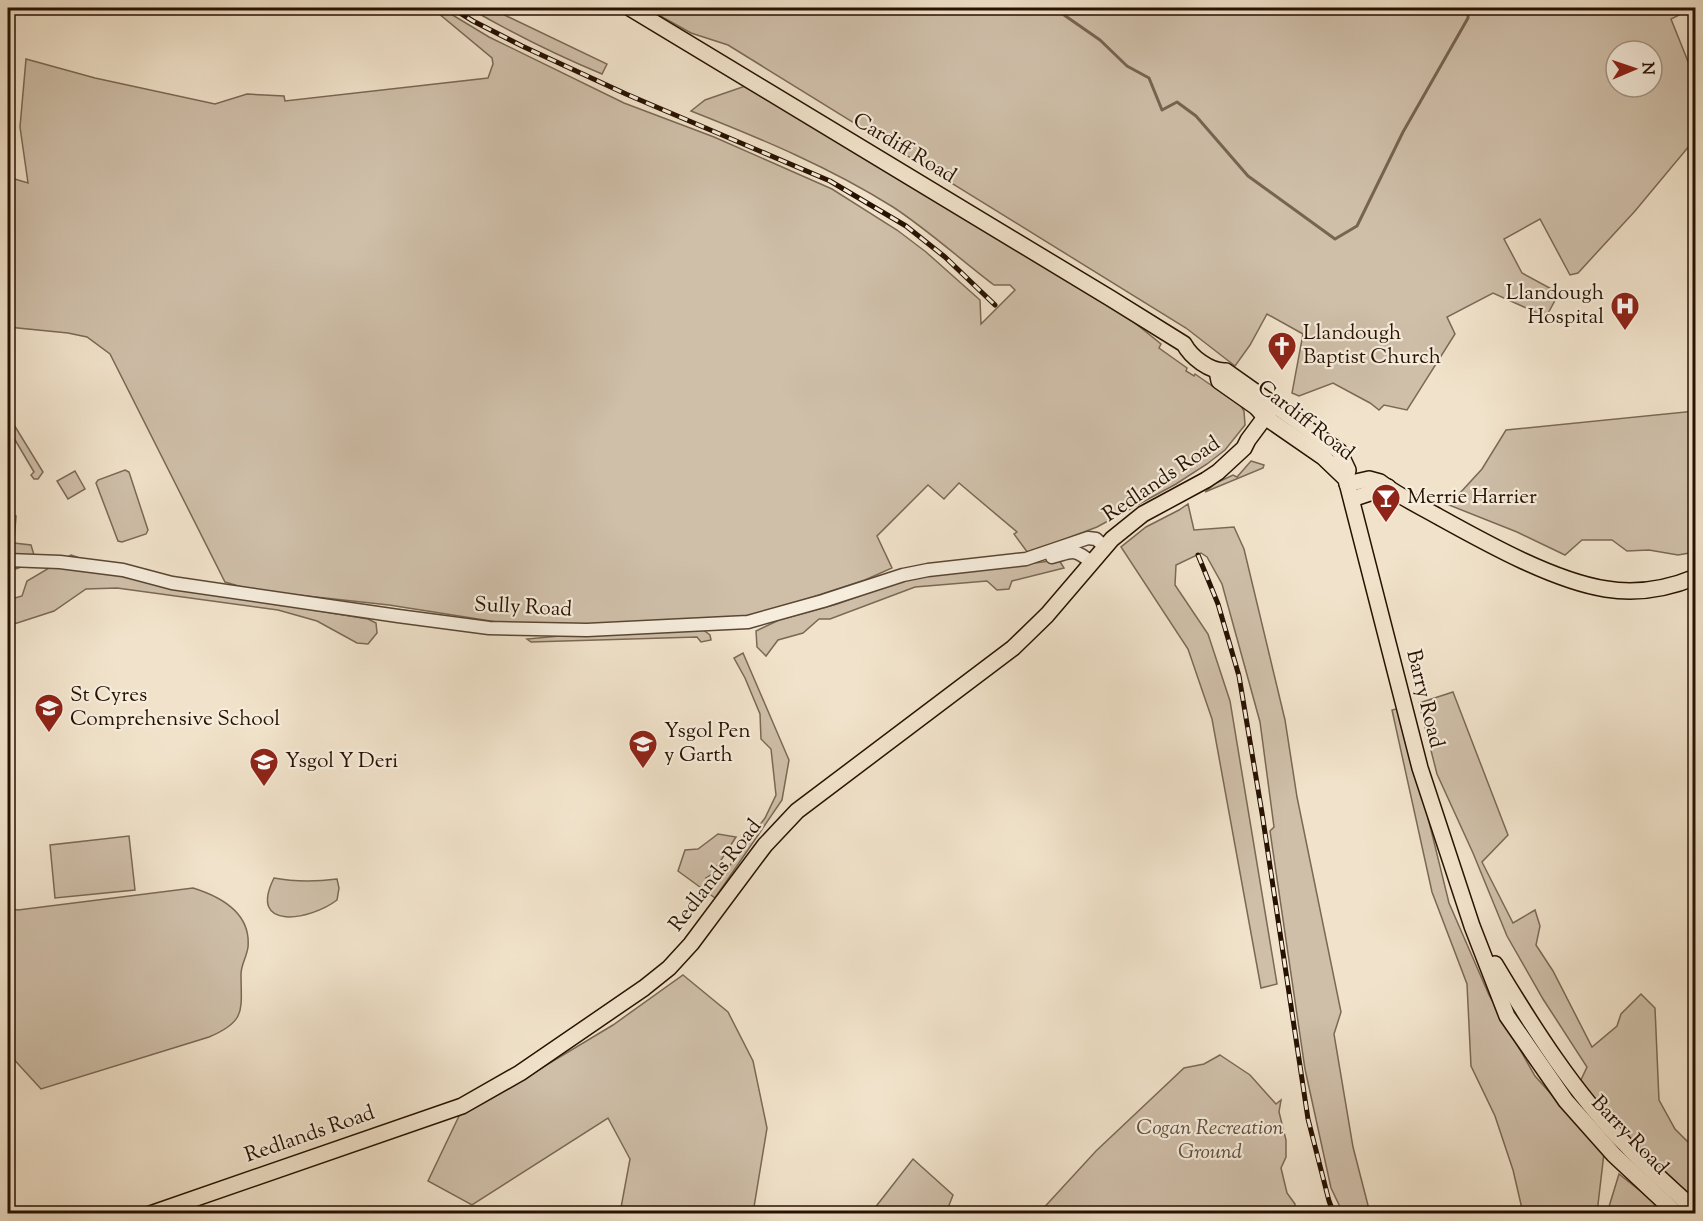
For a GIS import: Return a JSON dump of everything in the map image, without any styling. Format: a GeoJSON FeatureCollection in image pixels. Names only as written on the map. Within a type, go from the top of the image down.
{"type":"FeatureCollection","features":[{"type":"Feature","properties":{"kind":"main road","name":"Cardiff Road"},"geometry":{"type":"LineString","coordinates":[[630,8],[1184,344],[1189,353],[1217,371],[1226,371],[1323,457],[1348,487]]}},
{"type":"Feature","properties":{"kind":"main road","name":"Cardiff Road"},"geometry":{"type":"LineString","coordinates":[[1274,414],[1339,451],[1348,470],[1348,487]]}},
{"type":"Feature","properties":{"kind":"main road","name":"Redlands Road"},"geometry":{"type":"LineString","coordinates":[[150,1214],[462,1106],[520,1073],[644,988],[669,968],[692,944],[765,845],[797,811],[1012,648],[1047,615],[1104,546],[1131,522],[1154,507],[1206,480],[1244,448],[1248,440],[1274,414]]}},
{"type":"Feature","properties":{"kind":"main road"},"geometry":{"type":"LineString","coordinates":[[1339,451],[1345,453],[1369,479],[1380,482],[1474,536],[1574,582],[1606,589],[1634,591],[1671,585],[1695,577]]}},
{"type":"Feature","properties":{"kind":"main road"},"geometry":{"type":"LineString","coordinates":[[1348,487],[1369,479]]}},
{"type":"Feature","properties":{"kind":"main road"},"geometry":{"type":"LineString","coordinates":[[1348,487],[1388,488]]}},
{"type":"Feature","properties":{"kind":"main road","name":"Barry Road"},"geometry":{"type":"LineString","coordinates":[[1348,487],[1420,768],[1472,926],[1507,1016],[1566,1101],[1614,1155],[1677,1214]]}},
{"type":"Feature","properties":{"kind":"main road","name":"Barry Road"},"geometry":{"type":"LineString","coordinates":[[1472,926],[1522,1010],[1581,1092],[1624,1144],[1695,1211]]}},
{"type":"Feature","properties":{"kind":"street","name":"Sully Road"},"geometry":{"type":"LineString","coordinates":[[1033,558],[1040,553],[1088,538],[1096,539],[1104,546]]}},
{"type":"Feature","properties":{"kind":"street","name":"Sully Road"},"geometry":{"type":"LineString","coordinates":[[8,560],[60,562],[123,570],[172,583],[489,628],[586,630],[747,622],[824,601],[903,575],[928,570],[1033,558],[1041,560],[1072,551],[1078,552],[1091,562]]}},
{"type":"Feature","properties":{"kind":"green space"},"geometry":{"type":"Polygon","coordinates":[[[432,8],[441,8],[489,37],[624,103],[714,137],[832,189],[897,230],[926,252],[980,300],[981,324],[1015,290],[1010,285],[994,285],[919,225],[844,179],[795,154],[691,111],[705,100],[751,84],[1125,315],[1161,344],[1159,348],[1187,368],[1186,371],[1194,376],[1195,374],[1241,406],[1244,411],[1245,425],[1225,450],[1176,484],[1097,527],[1028,553],[1014,534],[1017,532],[959,483],[944,499],[928,485],[877,536],[892,568],[865,580],[733,621],[522,626],[389,605],[252,590],[225,582],[110,354],[87,337],[8,327],[8,177],[28,183],[20,127],[26,59],[95,78],[215,104],[247,94],[284,96],[285,101],[488,78],[493,64],[492,58],[432,8]]]}},
{"type":"Feature","properties":{"kind":"green space"},"geometry":{"type":"Polygon","coordinates":[[[469,8],[490,8],[607,64],[602,74],[534,43],[469,8]]]}},
{"type":"Feature","properties":{"kind":"green space"},"geometry":{"type":"Polygon","coordinates":[[[646,8],[1678,8],[1679,15],[1671,19],[1695,79],[1695,139],[1635,211],[1578,273],[1570,275],[1540,219],[1504,239],[1522,273],[1559,293],[1546,317],[1493,293],[1447,317],[1455,334],[1407,410],[1384,405],[1379,410],[1333,383],[1299,396],[1292,393],[1303,334],[1267,314],[1235,366],[1186,328],[728,45],[691,33],[646,8]]]}},
{"type":"Feature","properties":{"kind":"green space"},"geometry":{"type":"Polygon","coordinates":[[[1695,411],[1695,552],[1678,555],[1649,550],[1627,551],[1612,540],[1582,540],[1565,555],[1517,532],[1449,505],[1482,469],[1506,430],[1695,411]]]}},
{"type":"Feature","properties":{"kind":"green space"},"geometry":{"type":"Polygon","coordinates":[[[8,415],[43,472],[38,479],[34,479],[31,475],[34,472],[8,428],[8,415]]]}},
{"type":"Feature","properties":{"kind":"green space"},"geometry":{"type":"Polygon","coordinates":[[[1251,461],[1264,465],[1263,468],[1205,492],[1216,483],[1233,475],[1237,477],[1251,461]]]}},
{"type":"Feature","properties":{"kind":"green space"},"geometry":{"type":"Polygon","coordinates":[[[125,470],[129,472],[148,530],[146,534],[122,542],[118,541],[96,483],[98,480],[125,470]]]}},
{"type":"Feature","properties":{"kind":"green space"},"geometry":{"type":"Polygon","coordinates":[[[75,471],[85,489],[68,499],[57,481],[75,471]]]}},
{"type":"Feature","properties":{"kind":"green space"},"geometry":{"type":"Polygon","coordinates":[[[1188,504],[1194,530],[1234,527],[1244,549],[1285,720],[1297,797],[1341,1012],[1334,1034],[1353,1147],[1370,1213],[1343,1213],[1331,1188],[1305,1069],[1270,831],[1274,827],[1260,722],[1222,584],[1207,557],[1201,553],[1176,565],[1175,585],[1208,634],[1230,701],[1277,984],[1261,988],[1212,719],[1188,649],[1121,547],[1146,527],[1188,504]]]}},
{"type":"Feature","properties":{"kind":"green space"},"geometry":{"type":"Polygon","coordinates":[[[8,515],[16,516],[14,543],[31,545],[34,555],[20,558],[19,568],[8,571],[8,515]]]}},
{"type":"Feature","properties":{"kind":"green space"},"geometry":{"type":"Polygon","coordinates":[[[71,555],[111,569],[209,593],[368,619],[376,623],[377,633],[368,644],[357,643],[317,621],[278,610],[117,588],[86,589],[54,611],[8,626],[8,600],[22,596],[27,581],[71,555]]]}},
{"type":"Feature","properties":{"kind":"green space"},"geometry":{"type":"Polygon","coordinates":[[[1059,560],[1064,568],[1012,581],[1009,589],[997,590],[987,581],[915,587],[830,619],[819,619],[803,633],[778,640],[766,656],[757,647],[756,631],[779,620],[837,604],[909,578],[1059,560]]]}},
{"type":"Feature","properties":{"kind":"green space"},"geometry":{"type":"Polygon","coordinates":[[[702,629],[710,635],[711,640],[701,642],[697,637],[531,642],[527,639],[592,633],[702,629]]]}},
{"type":"Feature","properties":{"kind":"green space"},"geometry":{"type":"Polygon","coordinates":[[[743,653],[789,760],[782,800],[715,898],[678,871],[685,850],[698,849],[718,834],[736,837],[712,874],[706,878],[716,884],[765,818],[776,795],[771,749],[761,739],[760,714],[734,658],[743,653]]]}},
{"type":"Feature","properties":{"kind":"green space"},"geometry":{"type":"Polygon","coordinates":[[[1453,692],[1508,835],[1482,862],[1513,923],[1535,910],[1540,926],[1536,945],[1553,971],[1592,1047],[1617,1026],[1621,1014],[1641,994],[1655,1008],[1659,1100],[1675,1129],[1695,1149],[1695,1200],[1636,1145],[1579,1084],[1587,1067],[1543,999],[1507,936],[1437,774],[1419,703],[1453,692]]]}},
{"type":"Feature","properties":{"kind":"green space"},"geometry":{"type":"Polygon","coordinates":[[[1401,708],[1449,903],[1489,995],[1535,1076],[1604,1153],[1597,1213],[1523,1213],[1513,1170],[1495,1116],[1471,1066],[1467,984],[1432,892],[1392,710],[1401,708]]]}},
{"type":"Feature","properties":{"kind":"green space"},"geometry":{"type":"Polygon","coordinates":[[[129,836],[135,890],[55,898],[50,845],[129,836]]]}},
{"type":"Feature","properties":{"kind":"green space"},"geometry":{"type":"Polygon","coordinates":[[[274,878],[305,881],[337,879],[339,888],[337,900],[312,913],[299,916],[286,917],[275,914],[269,907],[268,895],[274,878]]]}},
{"type":"Feature","properties":{"kind":"green space"},"geometry":{"type":"Polygon","coordinates":[[[193,888],[224,902],[240,916],[245,925],[248,947],[241,971],[241,1006],[236,1020],[209,1037],[41,1089],[8,1053],[8,908],[18,910],[193,888]]]}},
{"type":"Feature","properties":{"kind":"green space"},"geometry":{"type":"Polygon","coordinates":[[[683,975],[728,1012],[753,1061],[767,1128],[753,1213],[620,1213],[630,1159],[608,1118],[472,1205],[428,1181],[460,1114],[490,1099],[613,1025],[683,975]]]}},
{"type":"Feature","properties":{"kind":"green space","name":"Cogan Recreation Ground"},"geometry":{"type":"Polygon","coordinates":[[[1220,1055],[1250,1075],[1276,1104],[1281,1100],[1279,1112],[1286,1140],[1286,1157],[1281,1168],[1287,1193],[1295,1204],[1294,1213],[1039,1213],[1096,1151],[1184,1068],[1204,1064],[1220,1055]]]}},
{"type":"Feature","properties":{"kind":"green space"},"geometry":{"type":"Polygon","coordinates":[[[913,1159],[953,1195],[946,1213],[875,1213],[874,1209],[913,1159]]]}},
{"type":"Feature","properties":{"kind":"green space"},"geometry":{"type":"Polygon","coordinates":[[[1619,1174],[1668,1213],[1639,1213],[1633,1208],[1608,1210],[1619,1174]]]}},
{"type":"Feature","properties":{"kind":"waterway"},"geometry":{"type":"LineString","coordinates":[[1054,8],[1100,40],[1127,66],[1149,78],[1162,110],[1177,102],[1196,116],[1248,176],[1335,239],[1357,226],[1403,132],[1468,18],[1468,8]]}},
{"type":"Feature","properties":{"kind":"railway"},"geometry":{"type":"LineString","coordinates":[[452,8],[522,46],[626,94],[830,181],[906,226],[945,257],[995,305]]}},
{"type":"Feature","properties":{"kind":"railway"},"geometry":{"type":"LineString","coordinates":[[1198,555],[1218,604],[1239,676],[1308,1119],[1334,1214]]}},
{"type":"Feature","properties":{"kind":"place","name":"Llandough Hospital"},"geometry":{"type":"Point","coordinates":[1625,332]}},
{"type":"Feature","properties":{"kind":"place","name":"Llandough Baptist Church"},"geometry":{"type":"Point","coordinates":[1282,372]}},
{"type":"Feature","properties":{"kind":"place","name":"Merrie Harrier"},"geometry":{"type":"Point","coordinates":[1386,524]}},
{"type":"Feature","properties":{"kind":"place","name":"St Cyres Comprehensive School"},"geometry":{"type":"Point","coordinates":[49,734]}},
{"type":"Feature","properties":{"kind":"place","name":"Ysgol Pen y Garth"},"geometry":{"type":"Point","coordinates":[643,770]}},
{"type":"Feature","properties":{"kind":"place","name":"Ysgol Y Deri"},"geometry":{"type":"Point","coordinates":[264,788]}}]}
